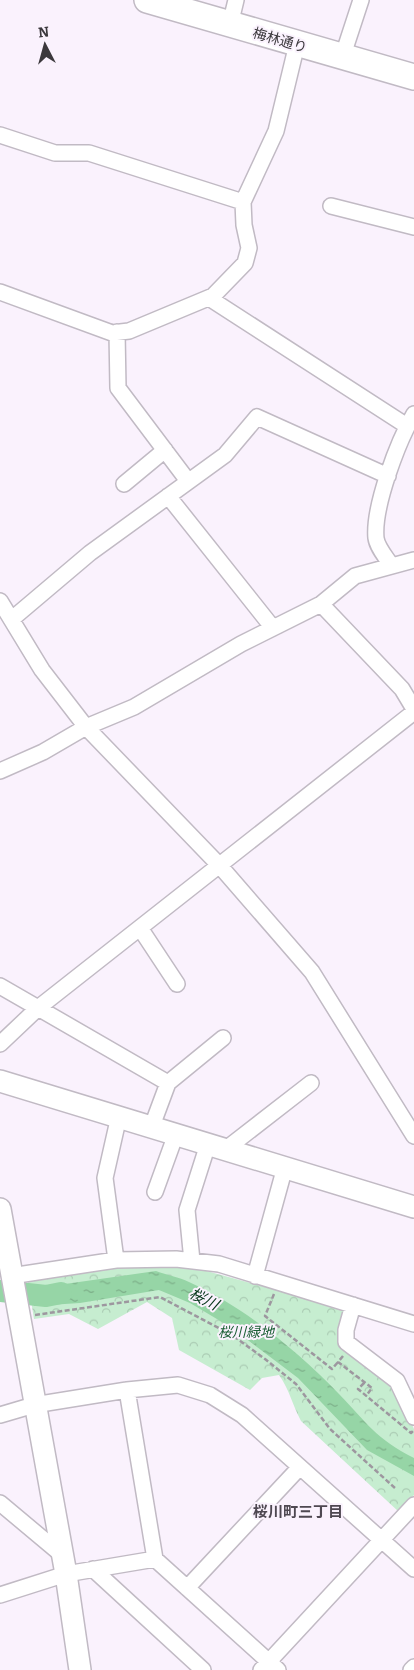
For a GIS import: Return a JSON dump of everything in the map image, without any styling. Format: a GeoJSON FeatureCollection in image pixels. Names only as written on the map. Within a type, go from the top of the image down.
{"type":"FeatureCollection","features":[{"type":"Feature","properties":{"kind":"main road","name":"梅林通り"},"geometry":{"type":"LineString","coordinates":[[147,0],[342,58],[414,77]]}},
{"type":"Feature","properties":{"kind":"street"},"geometry":{"type":"LineString","coordinates":[[230,25],[236,0]]}},
{"type":"Feature","properties":{"kind":"street"},"geometry":{"type":"LineString","coordinates":[[342,58],[361,0]]}},
{"type":"Feature","properties":{"kind":"street"},"geometry":{"type":"LineString","coordinates":[[0,292],[112,333],[129,331],[213,296],[245,262],[249,248],[244,225],[243,202],[276,131],[297,44]]}},
{"type":"Feature","properties":{"kind":"street"},"geometry":{"type":"LineString","coordinates":[[0,134],[55,153],[89,153],[243,202]]}},
{"type":"Feature","properties":{"kind":"street"},"geometry":{"type":"LineString","coordinates":[[332,206],[414,227]]}},
{"type":"Feature","properties":{"kind":"street"},"geometry":{"type":"LineString","coordinates":[[209,298],[411,420],[388,476],[376,522],[376,541],[391,565]]}},
{"type":"Feature","properties":{"kind":"street"},"geometry":{"type":"LineString","coordinates":[[117,332],[118,388],[188,481]]}},
{"type":"Feature","properties":{"kind":"street"},"geometry":{"type":"LineString","coordinates":[[12,619],[90,553],[225,455],[257,417],[388,476]]}},
{"type":"Feature","properties":{"kind":"street"},"geometry":{"type":"LineString","coordinates":[[124,484],[164,450]]}},
{"type":"Feature","properties":{"kind":"street"},"geometry":{"type":"LineString","coordinates":[[168,496],[273,628]]}},
{"type":"Feature","properties":{"kind":"street"},"geometry":{"type":"LineString","coordinates":[[0,771],[43,752],[86,727],[134,707],[273,628],[321,604],[355,576],[414,560]]}},
{"type":"Feature","properties":{"kind":"street"},"geometry":{"type":"LineString","coordinates":[[0,601],[42,670],[86,727],[220,866],[312,972],[414,1136]]}},
{"type":"Feature","properties":{"kind":"street"},"geometry":{"type":"LineString","coordinates":[[0,1044],[38,1008],[414,711],[402,689],[321,604]]}},
{"type":"Feature","properties":{"kind":"street"},"geometry":{"type":"LineString","coordinates":[[140,928],[177,984]]}},
{"type":"Feature","properties":{"kind":"street"},"geometry":{"type":"LineString","coordinates":[[0,986],[168,1083]]}},
{"type":"Feature","properties":{"kind":"street"},"geometry":{"type":"LineString","coordinates":[[152,1126],[168,1083],[223,1038]]}},
{"type":"Feature","properties":{"kind":"street"},"geometry":{"type":"LineString","coordinates":[[0,1080],[414,1207]]}},
{"type":"Feature","properties":{"kind":"street"},"geometry":{"type":"LineString","coordinates":[[192,1261],[187,1210],[217,1146],[311,1083]]}},
{"type":"Feature","properties":{"kind":"street"},"geometry":{"type":"LineString","coordinates":[[116,1260],[105,1178],[120,1116]]}},
{"type":"Feature","properties":{"kind":"street"},"geometry":{"type":"LineString","coordinates":[[155,1192],[176,1134]]}},
{"type":"Feature","properties":{"kind":"street"},"geometry":{"type":"LineString","coordinates":[[255,1276],[285,1167]]}},
{"type":"Feature","properties":{"kind":"street"},"geometry":{"type":"LineString","coordinates":[[0,1209],[80,1670]]}},
{"type":"Feature","properties":{"kind":"street"},"geometry":{"type":"LineString","coordinates":[[11,1278],[116,1260],[176,1259],[219,1264],[414,1324]]}},
{"type":"Feature","properties":{"kind":"street"},"geometry":{"type":"LineString","coordinates":[[353,1305],[346,1330],[346,1342],[397,1382],[414,1417]]}},
{"type":"Feature","properties":{"kind":"street"},"geometry":{"type":"LineString","coordinates":[[0,1415],[34,1405],[127,1390],[178,1385],[210,1395],[242,1415],[414,1570]]}},
{"type":"Feature","properties":{"kind":"street"},"geometry":{"type":"LineString","coordinates":[[127,1390],[155,1559],[269,1667],[414,1505]]}},
{"type":"Feature","properties":{"kind":"street"},"geometry":{"type":"LineString","coordinates":[[187,1588],[300,1467]]}},
{"type":"Feature","properties":{"kind":"street"},"geometry":{"type":"LineString","coordinates":[[0,1503],[63,1564],[93,1569],[155,1559]]}},
{"type":"Feature","properties":{"kind":"street"},"geometry":{"type":"LineString","coordinates":[[0,1595],[63,1564]]}},
{"type":"Feature","properties":{"kind":"street"},"geometry":{"type":"LineString","coordinates":[[93,1569],[202,1670]]}},
{"type":"Feature","properties":{"kind":"street"},"geometry":{"type":"LineString","coordinates":[[411,1670],[414,1667]]}},
{"type":"Feature","properties":{"kind":"path"},"geometry":{"type":"LineString","coordinates":[[282,1297],[273,1294],[265,1316],[332,1369],[350,1347]]}},
{"type":"Feature","properties":{"kind":"path"},"geometry":{"type":"LineString","coordinates":[[18,1314],[160,1297],[232,1335],[296,1384],[330,1428],[396,1488]]}},
{"type":"Feature","properties":{"kind":"path"},"geometry":{"type":"LineString","coordinates":[[338,1362],[372,1388],[366,1396]]}},
{"type":"Feature","properties":{"kind":"path"},"geometry":{"type":"LineString","coordinates":[[364,1383],[358,1389],[411,1433],[414,1430]]}},
{"type":"Feature","properties":{"kind":"green space","name":"桜川緑地"},"geometry":{"type":"Polygon","coordinates":[[[155,1262],[192,1267],[345,1309],[339,1343],[395,1386],[414,1429],[414,1495],[399,1512],[301,1421],[279,1375],[262,1378],[250,1390],[179,1350],[172,1318],[147,1302],[98,1329],[69,1314],[34,1319],[28,1282],[155,1262]]]}},
{"type":"Feature","properties":{"kind":"water"},"geometry":{"type":"Polygon","coordinates":[[[156,1271],[185,1280],[209,1292],[250,1317],[288,1346],[323,1378],[381,1437],[414,1458],[414,1476],[367,1450],[298,1378],[232,1328],[190,1303],[159,1290],[80,1303],[34,1306],[30,1289],[156,1271]]]}},
{"type":"Feature","properties":{"kind":"waterway","name":"桜川"},"geometry":{"type":"LineString","coordinates":[[0,1291],[46,1296],[61,1293]]}},
{"type":"Feature","properties":{"kind":"district","name":"桜川町三丁目"},"geometry":{"type":"Point","coordinates":[298,1512]}}]}
